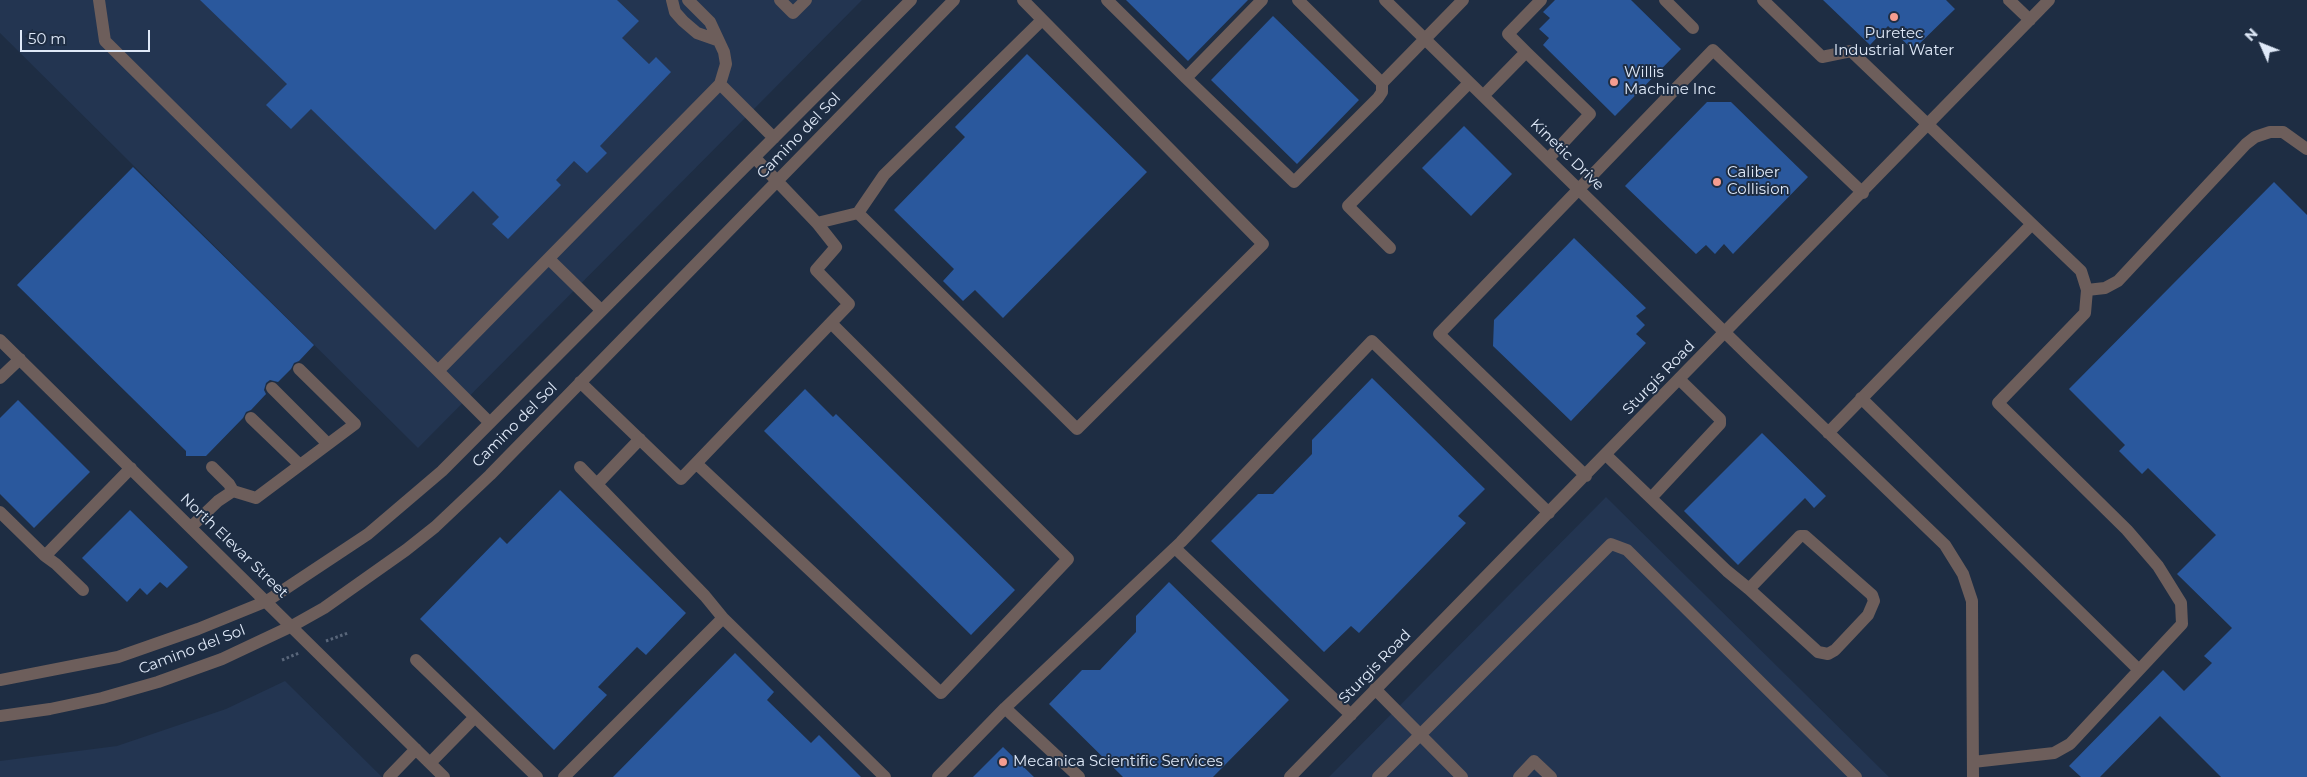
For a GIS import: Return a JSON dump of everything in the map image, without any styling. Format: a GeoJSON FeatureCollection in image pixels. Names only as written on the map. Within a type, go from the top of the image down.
{"type":"FeatureCollection","features":[{"type":"Feature","properties":{"kind":"street"},"geometry":{"type":"LineString","coordinates":[[99,0],[105,41],[490,423]]}},
{"type":"Feature","properties":{"kind":"street"},"geometry":{"type":"LineString","coordinates":[[672,0],[675,12],[683,21],[697,33],[717,40]]}},
{"type":"Feature","properties":{"kind":"street"},"geometry":{"type":"LineString","coordinates":[[438,371],[720,84],[726,64],[724,52],[710,22],[688,0]]}},
{"type":"Feature","properties":{"kind":"street"},"geometry":{"type":"LineString","coordinates":[[780,0],[793,13],[806,0]]}},
{"type":"Feature","properties":{"kind":"street","name":"Camino del Sol"},"geometry":{"type":"LineString","coordinates":[[0,680],[118,657],[160,643],[267,601],[336,556],[395,512],[442,471],[911,0]]}},
{"type":"Feature","properties":{"kind":"street","name":"Camino del Sol"},"geometry":{"type":"LineString","coordinates":[[0,716],[86,702],[158,682],[222,658],[292,626],[324,608],[369,577],[435,527],[490,475],[954,0]]}},
{"type":"Feature","properties":{"kind":"street"},"geometry":{"type":"LineString","coordinates":[[858,213],[1077,429],[1263,244],[1023,0]]}},
{"type":"Feature","properties":{"kind":"street"},"geometry":{"type":"LineString","coordinates":[[1107,0],[1294,182],[1378,98],[1382,92],[1382,82],[1463,0]]}},
{"type":"Feature","properties":{"kind":"street"},"geometry":{"type":"LineString","coordinates":[[1186,78],[1262,0]]}},
{"type":"Feature","properties":{"kind":"street"},"geometry":{"type":"LineString","coordinates":[[1298,0],[1382,82]]}},
{"type":"Feature","properties":{"kind":"street","name":"Kinetic Drive"},"geometry":{"type":"LineString","coordinates":[[1385,0],[1725,333],[1945,544],[1963,574],[1972,602],[1973,777]]}},
{"type":"Feature","properties":{"kind":"street"},"geometry":{"type":"LineString","coordinates":[[1541,0],[1508,34],[1590,114],[1548,159]]}},
{"type":"Feature","properties":{"kind":"street"},"geometry":{"type":"LineString","coordinates":[[1665,0],[1693,28]]}},
{"type":"Feature","properties":{"kind":"street"},"geometry":{"type":"LineString","coordinates":[[1763,0],[1822,57],[1850,51],[1929,124],[2031,225],[2081,271],[2086,290],[2085,313],[1998,404],[2127,530],[2158,566],[2180,603],[2182,624],[2070,744],[2054,753],[1973,762]]}},
{"type":"Feature","properties":{"kind":"street"},"geometry":{"type":"LineString","coordinates":[[2009,0],[2030,20]]}},
{"type":"Feature","properties":{"kind":"street","name":"Sturgis Road"},"geometry":{"type":"LineString","coordinates":[[1290,777],[1863,193],[2049,0]]}},
{"type":"Feature","properties":{"kind":"street"},"geometry":{"type":"LineString","coordinates":[[817,223],[858,213],[884,175],[1042,20]]}},
{"type":"Feature","properties":{"kind":"street"},"geometry":{"type":"LineString","coordinates":[[1586,476],[1439,334],[1713,50],[1863,193]]}},
{"type":"Feature","properties":{"kind":"street"},"geometry":{"type":"LineString","coordinates":[[1484,96],[1526,52]]}},
{"type":"Feature","properties":{"kind":"street"},"geometry":{"type":"LineString","coordinates":[[1390,248],[1348,206],[1469,82]]}},
{"type":"Feature","properties":{"kind":"street"},"geometry":{"type":"LineString","coordinates":[[720,84],[774,138]]}},
{"type":"Feature","properties":{"kind":"street"},"geometry":{"type":"LineString","coordinates":[[2086,290],[2105,288],[2118,281],[2246,144],[2255,137],[2270,132],[2283,132],[2307,149]]}},
{"type":"Feature","properties":{"kind":"street"},"geometry":{"type":"LineString","coordinates":[[580,382],[681,479],[849,304],[816,270],[836,247],[778,180],[755,158]]}},
{"type":"Feature","properties":{"kind":"street"},"geometry":{"type":"LineString","coordinates":[[1828,432],[2031,225]]}},
{"type":"Feature","properties":{"kind":"street"},"geometry":{"type":"LineString","coordinates":[[548,259],[601,310]]}},
{"type":"Feature","properties":{"kind":"street"},"geometry":{"type":"LineString","coordinates":[[696,464],[941,693],[1068,559],[831,323]]}},
{"type":"Feature","properties":{"kind":"street","name":"North Elevar Street"},"geometry":{"type":"LineString","coordinates":[[0,340],[444,777]]}},
{"type":"Feature","properties":{"kind":"street"},"geometry":{"type":"LineString","coordinates":[[938,777],[1005,708],[1175,548],[1372,341],[1549,513]]}},
{"type":"Feature","properties":{"kind":"street"},"geometry":{"type":"LineString","coordinates":[[0,378],[20,359]]}},
{"type":"Feature","properties":{"kind":"street"},"geometry":{"type":"LineString","coordinates":[[212,467],[229,484],[233,491],[256,498],[355,424],[299,369]]}},
{"type":"Feature","properties":{"kind":"street"},"geometry":{"type":"LineString","coordinates":[[1651,498],[1720,424],[1720,419],[1680,380]]}},
{"type":"Feature","properties":{"kind":"street"},"geometry":{"type":"LineString","coordinates":[[272,388],[328,444]]}},
{"type":"Feature","properties":{"kind":"street"},"geometry":{"type":"LineString","coordinates":[[1861,398],[2139,670]]}},
{"type":"Feature","properties":{"kind":"street"},"geometry":{"type":"LineString","coordinates":[[251,418],[300,465]]}},
{"type":"Feature","properties":{"kind":"street"},"geometry":{"type":"LineString","coordinates":[[597,484],[640,439]]}},
{"type":"Feature","properties":{"kind":"street"},"geometry":{"type":"LineString","coordinates":[[1606,455],[1727,571],[1818,652],[1823,654],[1835,650],[1868,615],[1874,601],[1872,595],[1805,536],[1800,536],[1749,589]]}},
{"type":"Feature","properties":{"kind":"street"},"geometry":{"type":"LineString","coordinates":[[580,467],[723,618],[885,777]]}},
{"type":"Feature","properties":{"kind":"street"},"geometry":{"type":"LineString","coordinates":[[45,556],[131,468]]}},
{"type":"Feature","properties":{"kind":"street"},"geometry":{"type":"LineString","coordinates":[[191,528],[218,501],[233,491]]}},
{"type":"Feature","properties":{"kind":"street"},"geometry":{"type":"LineString","coordinates":[[0,512],[83,590]]}},
{"type":"Feature","properties":{"kind":"street"},"geometry":{"type":"LineString","coordinates":[[1378,777],[1611,544],[1627,550],[1856,777]]}},
{"type":"Feature","properties":{"kind":"street"},"geometry":{"type":"LineString","coordinates":[[1175,548],[1351,715]]}},
{"type":"Feature","properties":{"kind":"street"},"geometry":{"type":"LineString","coordinates":[[564,777],[723,618]]}},
{"type":"Feature","properties":{"kind":"street"},"geometry":{"type":"LineString","coordinates":[[416,660],[537,777]]}},
{"type":"Feature","properties":{"kind":"street"},"geometry":{"type":"LineString","coordinates":[[1375,689],[1462,777]]}},
{"type":"Feature","properties":{"kind":"street"},"geometry":{"type":"LineString","coordinates":[[1005,708],[1079,777]]}},
{"type":"Feature","properties":{"kind":"street"},"geometry":{"type":"LineString","coordinates":[[430,763],[474,717]]}},
{"type":"Feature","properties":{"kind":"street"},"geometry":{"type":"LineString","coordinates":[[389,777],[416,749]]}},
{"type":"Feature","properties":{"kind":"street"},"geometry":{"type":"LineString","coordinates":[[1519,777],[1534,761],[1551,777]]}},
{"type":"Feature","properties":{"kind":"shaded area"},"geometry":{"type":"Polygon","coordinates":[[[0,0],[862,0],[418,448],[0,33],[0,0]]]}},
{"type":"Feature","properties":{"kind":"shaded area"},"geometry":{"type":"Polygon","coordinates":[[[1606,497],[1889,777],[1329,777],[1606,497]]]}},
{"type":"Feature","properties":{"kind":"shaded area"},"geometry":{"type":"Polygon","coordinates":[[[285,681],[382,777],[0,777],[0,761],[117,746],[226,709],[285,681]]]}},
{"type":"Feature","properties":{"kind":"building"},"geometry":{"type":"Polygon","coordinates":[[[200,0],[617,0],[639,21],[622,38],[649,64],[656,57],[671,72],[600,146],[607,153],[587,173],[574,161],[556,180],[561,185],[508,239],[492,224],[499,217],[473,191],[435,230],[311,109],[291,129],[266,105],[287,84],[200,0]]]}},
{"type":"Feature","properties":{"kind":"building"},"geometry":{"type":"Polygon","coordinates":[[[1126,0],[1248,0],[1188,61],[1126,0]]]}},
{"type":"Feature","properties":{"kind":"building","name":"Willis Machine Inc"},"geometry":{"type":"Polygon","coordinates":[[[1555,0],[1631,0],[1681,49],[1615,116],[1543,45],[1549,38],[1539,29],[1550,18],[1543,12],[1555,0]]]}},
{"type":"Feature","properties":{"kind":"building","name":"Puretec Industrial Water"},"geometry":{"type":"Polygon","coordinates":[[[1823,0],[1946,0],[1955,9],[1913,50],[1888,26],[1870,45],[1823,0]]]}},
{"type":"Feature","properties":{"kind":"building"},"geometry":{"type":"Polygon","coordinates":[[[1273,16],[1359,100],[1297,164],[1211,80],[1273,16]]]}},
{"type":"Feature","properties":{"kind":"building"},"geometry":{"type":"Polygon","coordinates":[[[1027,54],[1147,172],[1003,318],[975,290],[963,301],[943,281],[954,269],[894,210],[965,137],[955,127],[1027,54]]]}},
{"type":"Feature","properties":{"kind":"building","name":"Caliber Collision"},"geometry":{"type":"Polygon","coordinates":[[[1707,102],[1731,102],[1808,177],[1733,254],[1724,244],[1715,254],[1706,245],[1696,254],[1625,186],[1707,102]]]}},
{"type":"Feature","properties":{"kind":"building"},"geometry":{"type":"Polygon","coordinates":[[[1464,126],[1512,174],[1471,216],[1422,168],[1464,126]]]}},
{"type":"Feature","properties":{"kind":"building"},"geometry":{"type":"Polygon","coordinates":[[[133,167],[314,345],[299,361],[294,363],[291,369],[278,382],[270,380],[266,383],[264,390],[266,394],[251,410],[246,412],[243,418],[206,456],[186,456],[186,451],[17,285],[133,167]]]}},
{"type":"Feature","properties":{"kind":"building"},"geometry":{"type":"Polygon","coordinates":[[[2274,182],[2307,215],[2307,777],[2221,777],[2160,716],[2100,777],[2081,777],[2069,766],[2163,670],[2184,691],[2212,663],[2204,656],[2232,628],[2177,574],[2216,535],[2148,468],[2142,474],[2119,451],[2125,445],[2069,389],[2274,182]]]}},
{"type":"Feature","properties":{"kind":"building"},"geometry":{"type":"Polygon","coordinates":[[[1574,238],[1646,308],[1636,316],[1645,325],[1636,334],[1646,343],[1571,421],[1493,346],[1494,320],[1574,238]]]}},
{"type":"Feature","properties":{"kind":"building"},"geometry":{"type":"Polygon","coordinates":[[[1372,378],[1485,489],[1458,516],[1466,523],[1359,633],[1351,626],[1324,652],[1211,541],[1258,494],[1273,494],[1312,454],[1312,440],[1372,378]]]}},
{"type":"Feature","properties":{"kind":"building"},"geometry":{"type":"Polygon","coordinates":[[[805,389],[833,417],[836,414],[1015,590],[971,635],[764,431],[805,389]]]}},
{"type":"Feature","properties":{"kind":"building"},"geometry":{"type":"Polygon","coordinates":[[[18,400],[90,472],[34,528],[0,494],[0,418],[18,400]]]}},
{"type":"Feature","properties":{"kind":"building"},"geometry":{"type":"Polygon","coordinates":[[[1762,433],[1826,496],[1814,508],[1805,498],[1738,565],[1684,511],[1762,433]]]}},
{"type":"Feature","properties":{"kind":"building"},"geometry":{"type":"Polygon","coordinates":[[[560,490],[686,613],[646,655],[637,647],[598,687],[607,695],[554,750],[420,619],[500,537],[507,544],[560,490]]]}},
{"type":"Feature","properties":{"kind":"building"},"geometry":{"type":"Polygon","coordinates":[[[130,510],[188,567],[167,588],[160,582],[147,595],[140,588],[127,602],[82,558],[130,510]]]}},
{"type":"Feature","properties":{"kind":"building"},"geometry":{"type":"Polygon","coordinates":[[[1169,582],[1289,700],[1213,777],[1123,777],[1049,704],[1082,670],[1100,670],[1136,632],[1136,616],[1169,582]]]}},
{"type":"Feature","properties":{"kind":"building"},"geometry":{"type":"Polygon","coordinates":[[[735,653],[774,692],[767,700],[811,743],[819,735],[861,777],[613,777],[735,653]]]}},
{"type":"Feature","properties":{"kind":"building","name":"Mecanica Scientific Services"},"geometry":{"type":"Polygon","coordinates":[[[1003,747],[1034,777],[973,777],[1003,747]]]}},
{"type":"Feature","properties":{"kind":"place","name":"Puretec Industrial Water"},"geometry":{"type":"Point","coordinates":[1894,17]}},
{"type":"Feature","properties":{"kind":"place","name":"Willis Machine Inc"},"geometry":{"type":"Point","coordinates":[1614,82]}},
{"type":"Feature","properties":{"kind":"place","name":"Caliber Collision"},"geometry":{"type":"Point","coordinates":[1717,182]}},
{"type":"Feature","properties":{"kind":"place","name":"Mecanica Scientific Services"},"geometry":{"type":"Point","coordinates":[1003,762]}}]}
